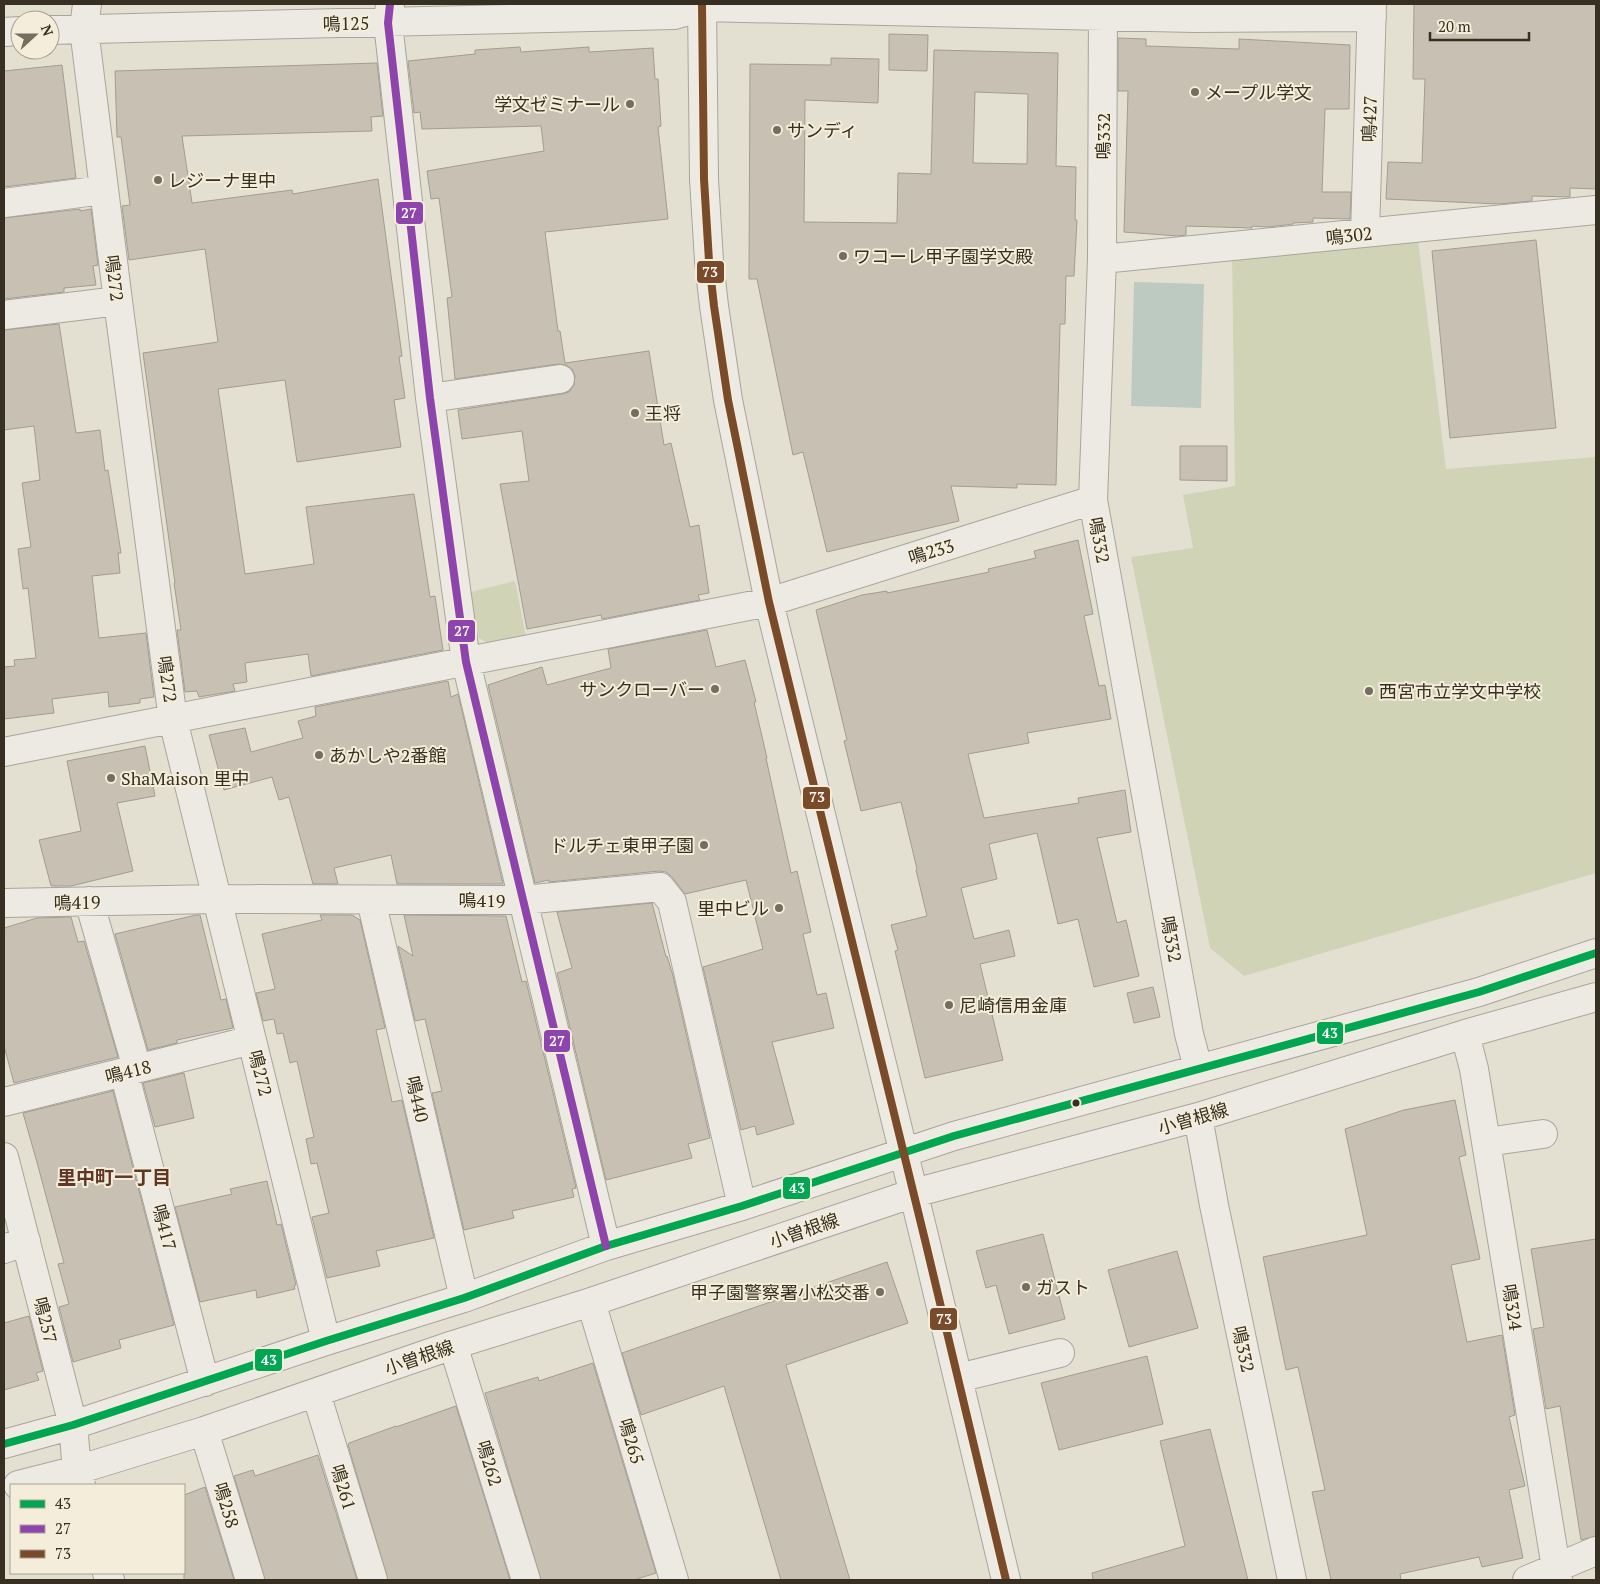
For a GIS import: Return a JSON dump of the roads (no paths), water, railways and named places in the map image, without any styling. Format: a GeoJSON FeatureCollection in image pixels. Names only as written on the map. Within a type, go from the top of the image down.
{"type":"FeatureCollection","features":[{"type":"Feature","properties":{"kind":"street","name":"鳴125"},"geometry":{"type":"LineString","coordinates":[[60,26],[85,16],[389,13],[674,15],[702,5],[1103,10],[1194,18],[1372,10]]}},
{"type":"Feature","properties":{"kind":"street"},"geometry":{"type":"LineString","coordinates":[[702,5],[704,180],[708,261],[728,400],[769,602],[904,1151],[1006,1580]]}},
{"type":"Feature","properties":{"kind":"street","name":"鳴332"},"geometry":{"type":"LineString","coordinates":[[1103,10],[1102,259],[1093,500],[1189,1034],[1198,1068]]}},
{"type":"Feature","properties":{"kind":"street","name":"鳴427"},"geometry":{"type":"LineString","coordinates":[[1365,234],[1372,10]]}},
{"type":"Feature","properties":{"kind":"street"},"geometry":{"type":"LineString","coordinates":[[389,13],[430,398],[466,662],[606,1246]]}},
{"type":"Feature","properties":{"kind":"street","name":"鳴272"},"geometry":{"type":"LineString","coordinates":[[85,16],[103,190],[173,720],[326,1341]]}},
{"type":"Feature","properties":{"kind":"street"},"geometry":{"type":"LineString","coordinates":[[4,203],[103,190]]}},
{"type":"Feature","properties":{"kind":"street","name":"鳴302"},"geometry":{"type":"LineString","coordinates":[[1102,259],[1596,210]]}},
{"type":"Feature","properties":{"kind":"street"},"geometry":{"type":"LineString","coordinates":[[4,315],[118,301]]}},
{"type":"Feature","properties":{"kind":"street"},"geometry":{"type":"LineString","coordinates":[[430,398],[560,379]]}},
{"type":"Feature","properties":{"kind":"street","name":"鳴233"},"geometry":{"type":"LineString","coordinates":[[4,752],[769,602],[1093,500]]}},
{"type":"Feature","properties":{"kind":"street","name":"鳴419"},"geometry":{"type":"LineString","coordinates":[[4,903],[217,899],[523,900],[660,888],[672,902],[742,1206]]}},
{"type":"Feature","properties":{"kind":"street","name":"鳴440"},"geometry":{"type":"LineString","coordinates":[[371,900],[464,1298]]}},
{"type":"Feature","properties":{"kind":"street","name":"鳴417"},"geometry":{"type":"LineString","coordinates":[[89,901],[205,1382]]}},
{"type":"Feature","properties":{"kind":"street"},"geometry":{"type":"LineString","coordinates":[[4,1444],[73,1425],[326,1341],[464,1298],[606,1246],[742,1206],[904,1151],[1198,1068],[1479,992],[1596,952]]}},
{"type":"Feature","properties":{"kind":"street","name":"小曽根線"},"geometry":{"type":"LineString","coordinates":[[27,1484],[79,1478],[204,1431],[453,1345],[591,1302],[914,1193],[1198,1117],[1465,1034],[1596,997]]}},
{"type":"Feature","properties":{"kind":"street","name":"鳴324"},"geometry":{"type":"LineString","coordinates":[[1465,1034],[1474,1069],[1557,1574]]}},
{"type":"Feature","properties":{"kind":"street","name":"鳴418"},"geometry":{"type":"LineString","coordinates":[[4,1102],[252,1040]]}},
{"type":"Feature","properties":{"kind":"street","name":"鳴332"},"geometry":{"type":"LineString","coordinates":[[1198,1117],[1212,1196],[1292,1580]]}},
{"type":"Feature","properties":{"kind":"street"},"geometry":{"type":"LineString","coordinates":[[1486,1142],[1543,1134]]}},
{"type":"Feature","properties":{"kind":"street","name":"鳴257"},"geometry":{"type":"LineString","coordinates":[[4,1157],[15,1245],[73,1425],[79,1478]]}},
{"type":"Feature","properties":{"kind":"street","name":"鳴265"},"geometry":{"type":"LineString","coordinates":[[591,1302],[674,1580]]}},
{"type":"Feature","properties":{"kind":"street","name":"鳴262"},"geometry":{"type":"LineString","coordinates":[[453,1345],[526,1580]]}},
{"type":"Feature","properties":{"kind":"street"},"geometry":{"type":"LineString","coordinates":[[958,1378],[1060,1354]]}},
{"type":"Feature","properties":{"kind":"street","name":"鳴261"},"geometry":{"type":"LineString","coordinates":[[316,1393],[372,1580]]}},
{"type":"Feature","properties":{"kind":"street","name":"鳴258"},"geometry":{"type":"LineString","coordinates":[[204,1431],[250,1580]]}},
{"type":"Feature","properties":{"kind":"street"},"geometry":{"type":"LineString","coordinates":[[1526,1580],[1557,1574],[1596,1551]]}},
{"type":"Feature","properties":{"kind":"place","name":"メープル学文"},"geometry":{"type":"Point","coordinates":[1195,92]}},
{"type":"Feature","properties":{"kind":"place","name":"学文ゼミナール"},"geometry":{"type":"Point","coordinates":[630,104]}},
{"type":"Feature","properties":{"kind":"place","name":"サンディ"},"geometry":{"type":"Point","coordinates":[777,130]}},
{"type":"Feature","properties":{"kind":"place","name":"レジーナ里中"},"geometry":{"type":"Point","coordinates":[158,180]}},
{"type":"Feature","properties":{"kind":"place","name":"ワコーレ甲子園学文殿"},"geometry":{"type":"Point","coordinates":[843,256]}},
{"type":"Feature","properties":{"kind":"place","name":"王将"},"geometry":{"type":"Point","coordinates":[635,413]}},
{"type":"Feature","properties":{"kind":"place","name":"サンクローバー"},"geometry":{"type":"Point","coordinates":[715,689]}},
{"type":"Feature","properties":{"kind":"place","name":"西宮市立学文中学校"},"geometry":{"type":"Point","coordinates":[1369,691]}},
{"type":"Feature","properties":{"kind":"place","name":"あかしや2番館"},"geometry":{"type":"Point","coordinates":[319,755]}},
{"type":"Feature","properties":{"kind":"place","name":"ShaMaison 里中"},"geometry":{"type":"Point","coordinates":[111,778]}},
{"type":"Feature","properties":{"kind":"place","name":"ドルチェ東甲子園"},"geometry":{"type":"Point","coordinates":[704,845]}},
{"type":"Feature","properties":{"kind":"place","name":"里中ビル"},"geometry":{"type":"Point","coordinates":[779,908]}},
{"type":"Feature","properties":{"kind":"place","name":"尼崎信用金庫"},"geometry":{"type":"Point","coordinates":[949,1005]}},
{"type":"Feature","properties":{"kind":"place","name":"ガスト"},"geometry":{"type":"Point","coordinates":[1026,1287]}},
{"type":"Feature","properties":{"kind":"place","name":"甲子園警察署小松交番"},"geometry":{"type":"Point","coordinates":[880,1292]}},
{"type":"Feature","properties":{"kind":"district","name":"里中町一丁目"},"geometry":{"type":"Point","coordinates":[114,1176]}}]}
